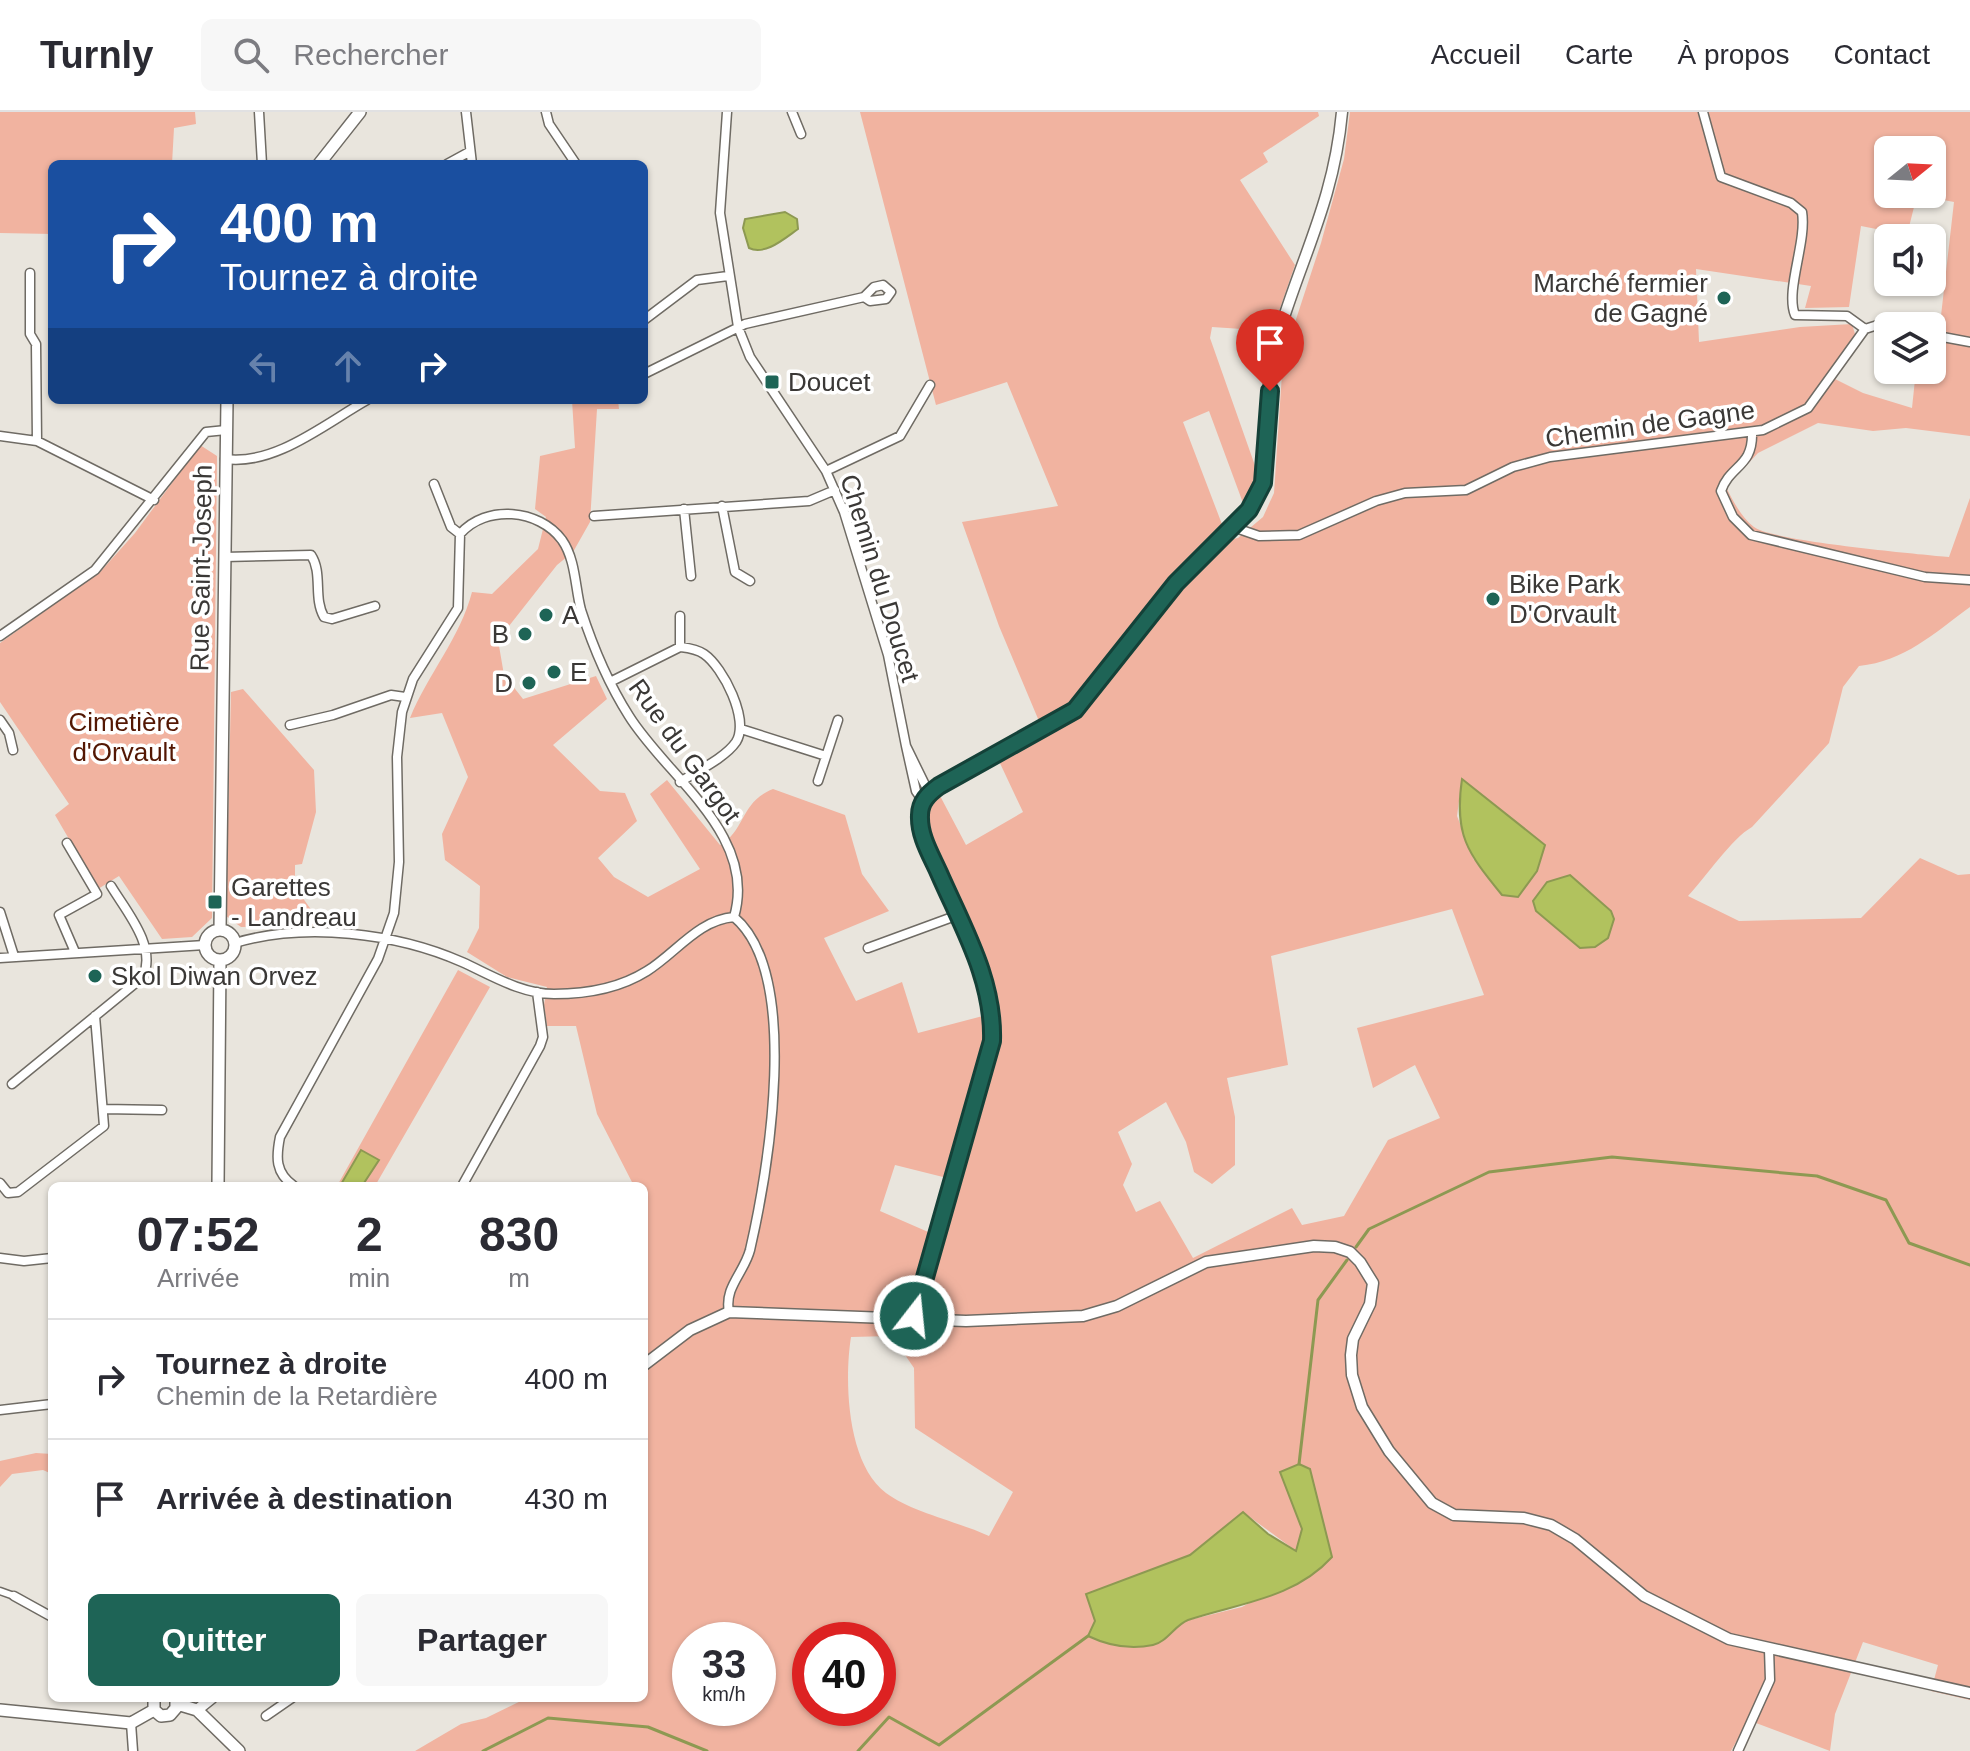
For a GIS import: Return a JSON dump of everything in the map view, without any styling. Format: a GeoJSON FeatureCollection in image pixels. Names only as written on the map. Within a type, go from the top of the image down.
{"type":"FeatureCollection","features":[{"type":"Feature","properties":{"kind":"main road"},"geometry":{"type":"LineString","coordinates":[[322,160],[360,112]]}},
{"type":"Feature","properties":{"kind":"main road","name":"Rue Saint-Joseph"},"geometry":{"type":"LineString","coordinates":[[220,930],[227,404]]}},
{"type":"Feature","properties":{"kind":"main road"},"geometry":{"type":"LineString","coordinates":[[220,930],[230,934],[235,943],[231,955],[220,960],[210,956],[205,945],[210,934],[220,930]]}},
{"type":"Feature","properties":{"kind":"main road"},"geometry":{"type":"LineString","coordinates":[[218,1182],[220,960]]}},
{"type":"Feature","properties":{"kind":"main road"},"geometry":{"type":"LineString","coordinates":[[0,1710],[131,1723],[154,1704],[161,1716],[170,1715],[176,1702]]}},
{"type":"Feature","properties":{"kind":"main road"},"geometry":{"type":"LineString","coordinates":[[178,1702],[197,1710],[239,1751]]}},
{"type":"Feature","properties":{"kind":"street"},"geometry":{"type":"LineString","coordinates":[[259,112],[262,160]]}},
{"type":"Feature","properties":{"kind":"street"},"geometry":{"type":"LineString","coordinates":[[466,112],[471,160]]}},
{"type":"Feature","properties":{"kind":"street"},"geometry":{"type":"LineString","coordinates":[[546,112],[549,124],[573,160]]}},
{"type":"Feature","properties":{"kind":"street","name":"Chemin du Doucet"},"geometry":{"type":"LineString","coordinates":[[727,112],[720,213],[738,327],[750,357],[826,471],[835,490],[888,655],[906,746],[926,797]]}},
{"type":"Feature","properties":{"kind":"street"},"geometry":{"type":"LineString","coordinates":[[792,112],[801,134]]}},
{"type":"Feature","properties":{"kind":"street"},"geometry":{"type":"LineString","coordinates":[[912,1320],[992,1041],[989,989],[924,839],[919,818],[926,797],[1075,710],[1176,583],[1249,510],[1263,483],[1278,337],[1318,228],[1338,157],[1342,112]]}},
{"type":"Feature","properties":{"kind":"street"},"geometry":{"type":"LineString","coordinates":[[1703,112],[1721,177],[1791,203],[1802,212],[1804,235],[1792,302],[1795,315],[1847,316],[1865,329],[1874,326]]}},
{"type":"Feature","properties":{"kind":"street"},"geometry":{"type":"LineString","coordinates":[[454,160],[469,152]]}},
{"type":"Feature","properties":{"kind":"street"},"geometry":{"type":"LineString","coordinates":[[30,273],[30,334],[36,344],[37,441]]}},
{"type":"Feature","properties":{"kind":"street"},"geometry":{"type":"LineString","coordinates":[[648,317],[697,280],[728,276]]}},
{"type":"Feature","properties":{"kind":"street"},"geometry":{"type":"LineString","coordinates":[[648,372],[738,327],[864,297]]}},
{"type":"Feature","properties":{"kind":"street","name":"Chemin de Gagne"},"geometry":{"type":"LineString","coordinates":[[1233,527],[1259,536],[1299,535],[1376,501],[1405,493],[1466,490],[1513,467],[1550,457],[1752,433],[1787,421],[1808,408],[1865,329]]}},
{"type":"Feature","properties":{"kind":"street"},"geometry":{"type":"LineString","coordinates":[[1946,338],[1970,342]]}},
{"type":"Feature","properties":{"kind":"street"},"geometry":{"type":"LineString","coordinates":[[826,471],[900,436],[930,385]]}},
{"type":"Feature","properties":{"kind":"street"},"geometry":{"type":"LineString","coordinates":[[225,453],[244,459],[278,451],[353,404]]}},
{"type":"Feature","properties":{"kind":"street"},"geometry":{"type":"LineString","coordinates":[[0,636],[95,570],[206,432],[226,430]]}},
{"type":"Feature","properties":{"kind":"street"},"geometry":{"type":"LineString","coordinates":[[1752,433],[1749,457],[1724,483],[1721,491],[1733,517],[1751,535],[1925,577],[1970,580]]}},
{"type":"Feature","properties":{"kind":"street"},"geometry":{"type":"LineString","coordinates":[[0,436],[37,441],[154,500]]}},
{"type":"Feature","properties":{"kind":"street"},"geometry":{"type":"LineString","coordinates":[[290,1182],[279,1171],[276,1156],[280,1137],[378,959],[398,887],[397,757],[405,697],[458,608],[460,534],[451,527],[434,484]]}},
{"type":"Feature","properties":{"kind":"street"},"geometry":{"type":"LineString","coordinates":[[594,516],[809,501],[835,490]]}},
{"type":"Feature","properties":{"kind":"street"},"geometry":{"type":"LineString","coordinates":[[722,506],[735,572],[750,581]]}},
{"type":"Feature","properties":{"kind":"street"},"geometry":{"type":"LineString","coordinates":[[684,509],[691,576]]}},
{"type":"Feature","properties":{"kind":"street","name":"Rue du Gargot"},"geometry":{"type":"LineString","coordinates":[[460,534],[479,520],[515,514],[531,517],[564,542],[572,564],[580,607],[610,682],[629,716],[732,854],[739,890],[734,917]]}},
{"type":"Feature","properties":{"kind":"street"},"geometry":{"type":"LineString","coordinates":[[224,557],[311,555],[316,564],[318,600],[324,617],[332,619],[375,606]]}},
{"type":"Feature","properties":{"kind":"street"},"geometry":{"type":"LineString","coordinates":[[680,616],[680,647]]}},
{"type":"Feature","properties":{"kind":"street"},"geometry":{"type":"LineString","coordinates":[[610,682],[680,647],[702,652],[709,659],[736,702],[741,729],[732,747],[680,782]]}},
{"type":"Feature","properties":{"kind":"street"},"geometry":{"type":"LineString","coordinates":[[290,725],[333,715],[391,695],[405,697]]}},
{"type":"Feature","properties":{"kind":"street"},"geometry":{"type":"LineString","coordinates":[[0,720],[9,733],[13,750]]}},
{"type":"Feature","properties":{"kind":"street"},"geometry":{"type":"LineString","coordinates":[[818,781],[838,720]]}},
{"type":"Feature","properties":{"kind":"street"},"geometry":{"type":"LineString","coordinates":[[741,729],[826,756]]}},
{"type":"Feature","properties":{"kind":"street"},"geometry":{"type":"LineString","coordinates":[[67,843],[97,894],[59,915],[75,952]]}},
{"type":"Feature","properties":{"kind":"street"},"geometry":{"type":"LineString","coordinates":[[12,1084],[143,977],[147,968],[145,948],[111,886]]}},
{"type":"Feature","properties":{"kind":"street"},"geometry":{"type":"LineString","coordinates":[[0,912],[14,956]]}},
{"type":"Feature","properties":{"kind":"street"},"geometry":{"type":"LineString","coordinates":[[868,948],[958,915]]}},
{"type":"Feature","properties":{"kind":"street"},"geometry":{"type":"LineString","coordinates":[[235,943],[268,935],[308,933],[384,940],[440,954],[537,992],[573,993],[628,981],[709,923],[734,917],[757,945],[765,966],[773,1018],[773,1086],[758,1216],[748,1256],[728,1292],[729,1312]]}},
{"type":"Feature","properties":{"kind":"street"},"geometry":{"type":"LineString","coordinates":[[0,958],[205,945]]}},
{"type":"Feature","properties":{"kind":"street"},"geometry":{"type":"LineString","coordinates":[[464,1182],[540,1046],[543,1037],[537,992]]}},
{"type":"Feature","properties":{"kind":"street"},"geometry":{"type":"LineString","coordinates":[[0,1183],[8,1193],[18,1192],[104,1126],[95,1016]]}},
{"type":"Feature","properties":{"kind":"street"},"geometry":{"type":"LineString","coordinates":[[103,1109],[162,1110]]}},
{"type":"Feature","properties":{"kind":"street"},"geometry":{"type":"LineString","coordinates":[[648,1362],[690,1330],[729,1312],[912,1320],[1083,1316],[1117,1306],[1206,1262],[1314,1246],[1350,1252],[1373,1283],[1370,1304],[1353,1339],[1352,1375],[1356,1390],[1362,1407],[1389,1451],[1432,1503],[1454,1515],[1524,1518],[1551,1525],[1575,1539],[1623,1580],[1669,1610],[1729,1639],[1970,1693]]}},
{"type":"Feature","properties":{"kind":"street"},"geometry":{"type":"LineString","coordinates":[[0,1258],[48,1258]]}},
{"type":"Feature","properties":{"kind":"street"},"geometry":{"type":"LineString","coordinates":[[0,1410],[48,1404]]}},
{"type":"Feature","properties":{"kind":"street"},"geometry":{"type":"LineString","coordinates":[[0,1591],[48,1615]]}},
{"type":"Feature","properties":{"kind":"street"},"geometry":{"type":"LineString","coordinates":[[1738,1751],[1770,1680],[1769,1649]]}},
{"type":"Feature","properties":{"kind":"street"},"geometry":{"type":"LineString","coordinates":[[197,1710],[207,1702]]}},
{"type":"Feature","properties":{"kind":"street"},"geometry":{"type":"LineString","coordinates":[[266,1716],[286,1702]]}},
{"type":"Feature","properties":{"kind":"street"},"geometry":{"type":"LineString","coordinates":[[131,1723],[133,1751]]}},
{"type":"Feature","properties":{"kind":"green space"},"geometry":{"type":"Polygon","coordinates":[[[0,112],[195,112],[196,124],[174,128],[172,160],[48,160],[48,234],[0,233],[0,112]]]}},
{"type":"Feature","properties":{"kind":"green space"},"geometry":{"type":"Polygon","coordinates":[[[860,112],[1318,112],[1319,116],[1263,153],[1268,162],[1240,180],[1295,265],[1272,331],[1212,327],[1210,338],[1259,477],[1243,503],[1209,411],[1183,422],[1228,540],[1238,538],[1263,517],[1274,493],[1283,359],[1321,243],[1344,159],[1350,112],[1970,112],[1970,436],[1906,428],[1873,431],[1818,423],[1758,453],[1726,487],[1745,518],[1754,527],[1766,532],[1846,546],[1949,557],[1970,498],[1970,607],[1905,652],[1859,666],[1843,687],[1829,743],[1728,849],[1688,896],[1739,921],[1861,918],[1920,858],[1958,875],[1970,874],[1970,1700],[1931,1691],[1938,1665],[1863,1642],[1835,1714],[1830,1751],[1748,1720],[1731,1751],[415,1751],[461,1724],[486,1718],[519,1702],[648,1702],[648,1182],[632,1182],[597,1114],[576,1026],[547,1026],[544,1005],[547,987],[507,977],[467,952],[479,928],[480,886],[445,860],[442,834],[468,777],[442,713],[410,718],[460,625],[472,592],[492,594],[538,549],[546,517],[535,509],[540,456],[575,448],[572,404],[618,404],[619,409],[597,409],[590,522],[573,552],[557,565],[498,640],[504,675],[523,699],[596,676],[607,699],[553,745],[600,791],[625,793],[637,821],[598,858],[614,877],[648,897],[700,869],[650,794],[667,780],[720,845],[735,832],[754,801],[773,789],[845,815],[862,874],[889,911],[824,938],[856,1001],[902,982],[918,1033],[998,1012],[994,990],[930,839],[927,810],[938,792],[966,845],[1023,812],[998,759],[1044,733],[999,626],[962,522],[1058,506],[1007,382],[936,405],[860,112]],[[1462,779],[1457,816],[1474,860],[1545,845],[1462,779]],[[1452,909],[1271,956],[1288,1065],[1227,1078],[1235,1117],[1235,1165],[1212,1184],[1194,1172],[1186,1142],[1166,1102],[1118,1132],[1132,1164],[1123,1185],[1136,1212],[1160,1201],[1193,1258],[1292,1208],[1302,1225],[1344,1216],[1388,1140],[1440,1118],[1415,1065],[1373,1088],[1357,1028],[1484,995],[1452,909]],[[895,1165],[880,1211],[942,1238],[959,1181],[895,1165]],[[892,1336],[851,1337],[848,1376],[851,1421],[863,1463],[873,1480],[896,1500],[989,1536],[1013,1492],[915,1428],[914,1368],[892,1336]],[[1280,1472],[1302,1529],[1296,1551],[1243,1512],[1190,1555],[1086,1594],[1095,1621],[1088,1636],[1156,1644],[1185,1621],[1242,1607],[1332,1557],[1280,1472]]]}},
{"type":"Feature","properties":{"kind":"green space","name":"Cimetière d'Orvault"},"geometry":{"type":"Polygon","coordinates":[[[200,445],[217,456],[212,918],[192,937],[162,939],[119,876],[98,889],[55,815],[69,804],[0,702],[0,643],[101,571],[135,533],[200,445]]]}},
{"type":"Feature","properties":{"kind":"green space"},"geometry":{"type":"Polygon","coordinates":[[[243,689],[314,770],[316,812],[302,864],[295,865],[295,887],[322,925],[241,927],[226,916],[231,692],[243,689]]]}},
{"type":"Feature","properties":{"kind":"green space"},"geometry":{"type":"Polygon","coordinates":[[[458,970],[490,987],[377,1182],[339,1182],[458,970]]]}},
{"type":"Feature","properties":{"kind":"green space"},"geometry":{"type":"Polygon","coordinates":[[[36,1453],[48,1454],[48,1472],[43,1470],[12,1474],[0,1487],[0,1461],[36,1453]]]}},
{"type":"Feature","properties":{"kind":"shaded area"},"geometry":{"type":"Polygon","coordinates":[[[785,212],[797,219],[798,229],[768,248],[749,248],[743,228],[745,219],[785,212]]]}},
{"type":"Feature","properties":{"kind":"shaded area"},"geometry":{"type":"Polygon","coordinates":[[[1462,779],[1545,845],[1537,871],[1518,897],[1502,895],[1480,867],[1466,842],[1460,815],[1462,779]]]}},
{"type":"Feature","properties":{"kind":"shaded area"},"geometry":{"type":"Polygon","coordinates":[[[1570,875],[1611,911],[1614,919],[1608,938],[1595,947],[1580,948],[1536,911],[1533,901],[1547,882],[1570,875]]]}},
{"type":"Feature","properties":{"kind":"shaded area"},"geometry":{"type":"Polygon","coordinates":[[[361,1150],[379,1160],[365,1182],[342,1182],[361,1150]]]}},
{"type":"Feature","properties":{"kind":"shaded area"},"geometry":{"type":"Polygon","coordinates":[[[1299,1464],[1310,1469],[1332,1557],[1317,1571],[1265,1598],[1188,1620],[1163,1641],[1153,1645],[1120,1646],[1088,1636],[1095,1621],[1086,1594],[1190,1555],[1243,1512],[1268,1534],[1296,1551],[1302,1529],[1280,1472],[1299,1464]]]}},
{"type":"Feature","properties":{"kind":"waterway"},"geometry":{"type":"LineString","coordinates":[[1356,1247],[1369,1229],[1489,1172],[1612,1157],[1817,1176],[1886,1200],[1909,1243],[1970,1265]]}},
{"type":"Feature","properties":{"kind":"waterway"},"geometry":{"type":"LineString","coordinates":[[1299,1464],[1318,1300],[1347,1260]]}},
{"type":"Feature","properties":{"kind":"waterway"},"geometry":{"type":"LineString","coordinates":[[858,1751],[889,1717],[939,1745],[1088,1636]]}},
{"type":"Feature","properties":{"kind":"waterway"},"geometry":{"type":"LineString","coordinates":[[483,1751],[548,1718],[648,1727],[707,1751]]}},
{"type":"Feature","properties":{"kind":"place","name":"Marché fermier de Gagné"},"geometry":{"type":"Point","coordinates":[1724,298]}},
{"type":"Feature","properties":{"kind":"place","name":"Doucet"},"geometry":{"type":"Point","coordinates":[772,382]}},
{"type":"Feature","properties":{"kind":"place","name":"Bike Park D'Orvault"},"geometry":{"type":"Point","coordinates":[1493,599]}},
{"type":"Feature","properties":{"kind":"place","name":"A"},"geometry":{"type":"Point","coordinates":[546,615]}},
{"type":"Feature","properties":{"kind":"place","name":"B"},"geometry":{"type":"Point","coordinates":[525,634]}},
{"type":"Feature","properties":{"kind":"place","name":"E"},"geometry":{"type":"Point","coordinates":[554,672]}},
{"type":"Feature","properties":{"kind":"place","name":"D"},"geometry":{"type":"Point","coordinates":[529,683]}},
{"type":"Feature","properties":{"kind":"place","name":"Garettes - Landreau"},"geometry":{"type":"Point","coordinates":[215,902]}},
{"type":"Feature","properties":{"kind":"place","name":"Skol Diwan Orvez"},"geometry":{"type":"Point","coordinates":[95,976]}},
{"type":"Feature","properties":{"kind":"route"},"geometry":{"type":"LineString","coordinates":[[914,1316],[992,1041],[993,1017],[989,989],[924,839],[920,807],[929,793],[939,786],[1075,710],[1176,583],[1249,510],[1263,483],[1270,391]]}}]}
